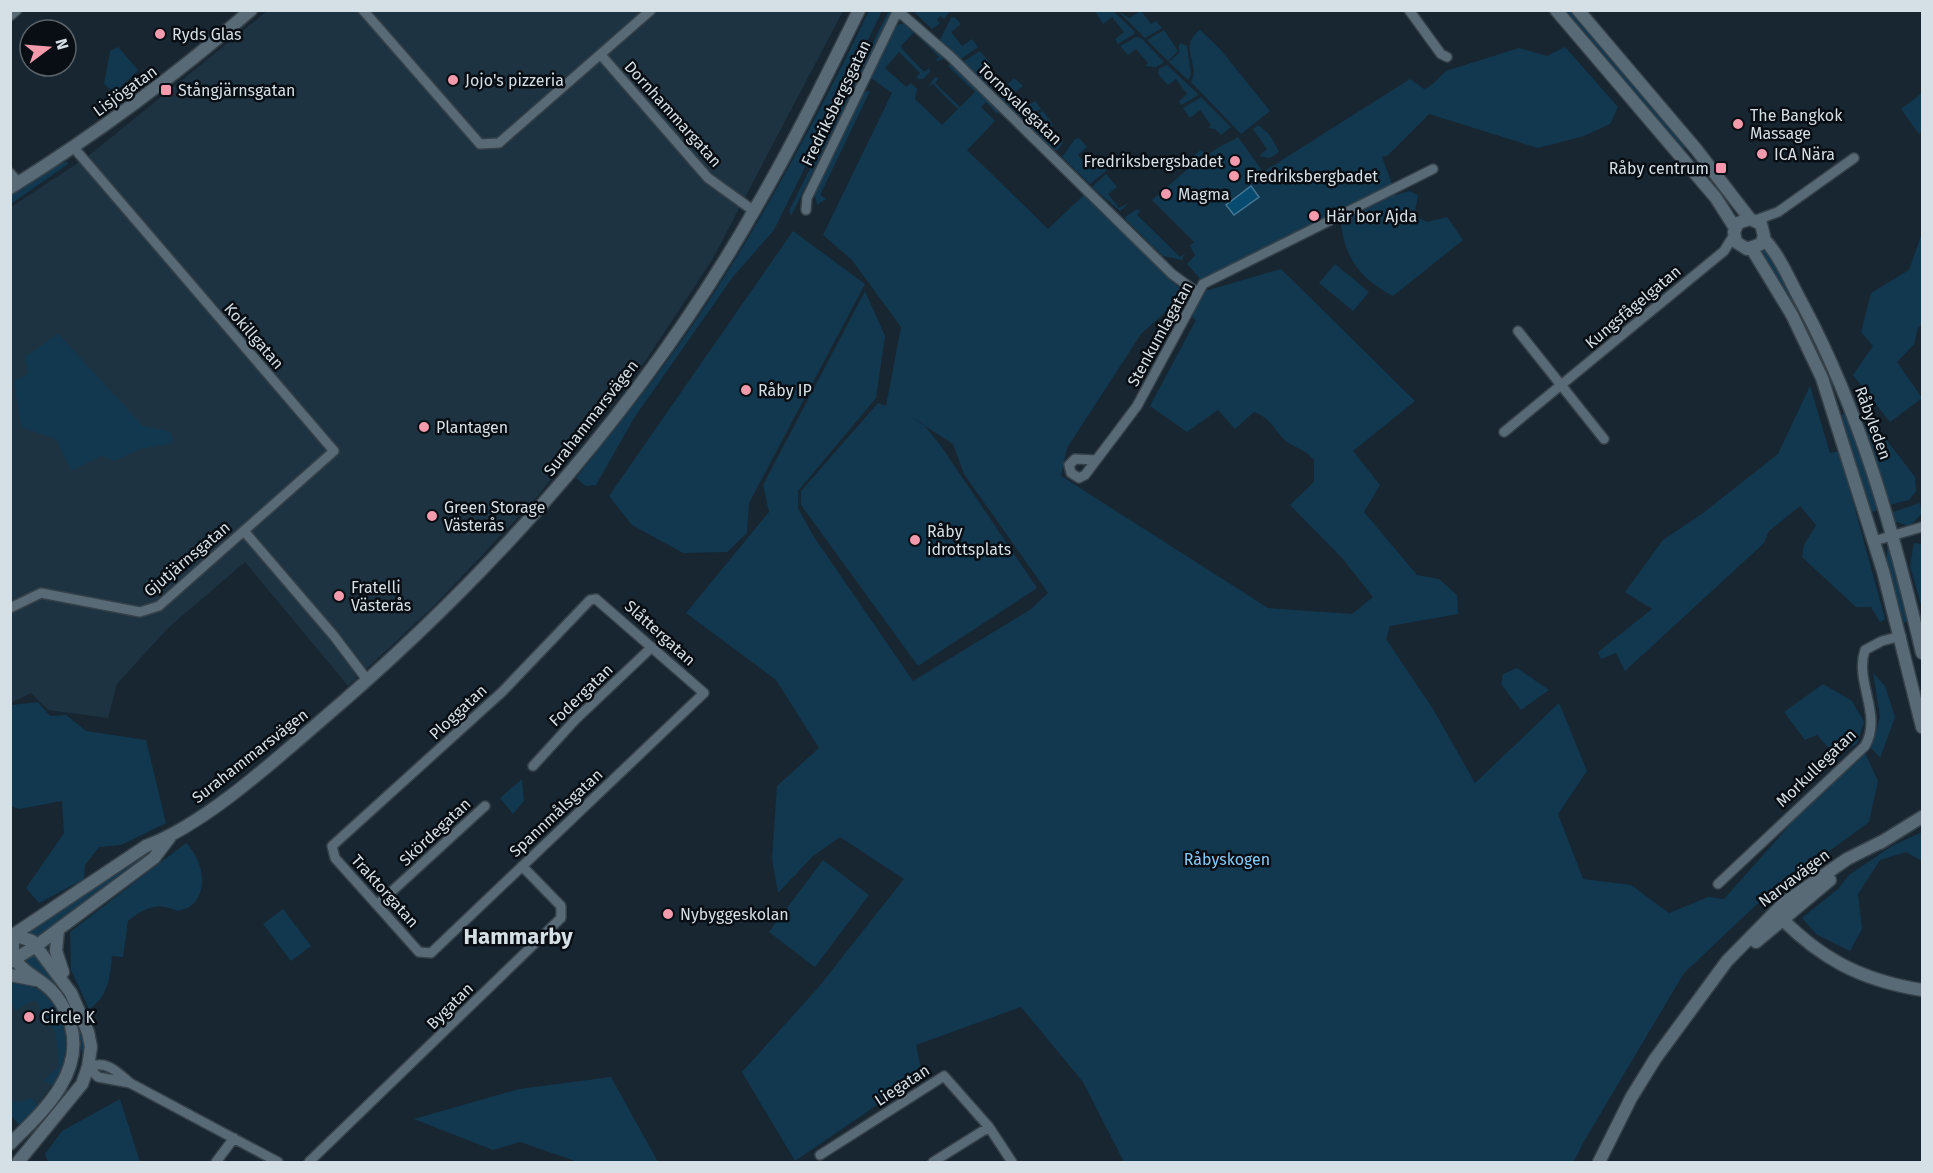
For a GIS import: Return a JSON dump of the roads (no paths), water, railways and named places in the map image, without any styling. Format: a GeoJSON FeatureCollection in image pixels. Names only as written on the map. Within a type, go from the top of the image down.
{"type":"FeatureCollection","features":[{"type":"Feature","properties":{"kind":"main road","name":"Lisjögatan"},"geometry":{"type":"LineString","coordinates":[[15,186],[74,148],[186,66],[251,10]]}},
{"type":"Feature","properties":{"kind":"main road","name":"Surahammarsvägen"},"geometry":{"type":"LineString","coordinates":[[12,936],[146,846],[170,837],[253,777],[368,681],[449,605],[564,481],[666,346],[754,211],[860,10]]}},
{"type":"Feature","properties":{"kind":"main road","name":"Råbyleden"},"geometry":{"type":"LineString","coordinates":[[1556,10],[1689,167],[1792,315],[1822,378],[1874,541],[1901,636],[1923,727]]}},
{"type":"Feature","properties":{"kind":"main road","name":"Råbyleden"},"geometry":{"type":"LineString","coordinates":[[1578,10],[1753,220],[1764,235],[1795,291],[1836,370],[1857,424],[1892,536],[1923,653]]}},
{"type":"Feature","properties":{"kind":"main road"},"geometry":{"type":"LineString","coordinates":[[1735,232],[1742,221],[1753,220]]}},
{"type":"Feature","properties":{"kind":"main road"},"geometry":{"type":"LineString","coordinates":[[1746,248],[1764,235]]}},
{"type":"Feature","properties":{"kind":"main road"},"geometry":{"type":"LineString","coordinates":[[1901,636],[1918,632]]}},
{"type":"Feature","properties":{"kind":"main road","name":"Narvavägen"},"geometry":{"type":"LineString","coordinates":[[1599,1162],[1627,1106],[1655,1059],[1672,1032],[1711,984],[1778,915],[1885,840],[1922,817]]}},
{"type":"Feature","properties":{"kind":"main road","name":"Surahammarsvägen"},"geometry":{"type":"LineString","coordinates":[[12,961],[36,946],[154,858],[170,837]]}},
{"type":"Feature","properties":{"kind":"main road"},"geometry":{"type":"LineString","coordinates":[[1778,915],[1816,949],[1839,965],[1896,986],[1923,990]]}},
{"type":"Feature","properties":{"kind":"main road"},"geometry":{"type":"LineString","coordinates":[[18,1162],[32,1148],[82,1084],[88,1067],[91,1047],[88,1032],[56,951],[58,930]]}},
{"type":"Feature","properties":{"kind":"main road"},"geometry":{"type":"LineString","coordinates":[[14,1138],[49,1103],[63,1084],[72,1064],[74,1037],[65,1009],[57,996],[12,961],[12,936],[32,941],[71,993]]}},
{"type":"Feature","properties":{"kind":"main road"},"geometry":{"type":"LineString","coordinates":[[10,975],[40,981]]}},
{"type":"Feature","properties":{"kind":"main road"},"geometry":{"type":"LineString","coordinates":[[72,1064],[88,1067]]}},
{"type":"Feature","properties":{"kind":"main road"},"geometry":{"type":"LineString","coordinates":[[49,1103],[60,1112]]}},
{"type":"Feature","properties":{"kind":"main road"},"geometry":{"type":"LineString","coordinates":[[26,1162],[32,1148]]}},
{"type":"Feature","properties":{"kind":"main road"},"geometry":{"type":"LineString","coordinates":[[10,1158],[14,1162]]}},
{"type":"Feature","properties":{"kind":"street"},"geometry":{"type":"LineString","coordinates":[[10,16],[17,10]]}},
{"type":"Feature","properties":{"kind":"street"},"geometry":{"type":"LineString","coordinates":[[363,10],[480,144],[499,143],[651,10]]}},
{"type":"Feature","properties":{"kind":"street"},"geometry":{"type":"LineString","coordinates":[[1409,10],[1441,54],[1448,57]]}},
{"type":"Feature","properties":{"kind":"street","name":"Fredriksbergsgatan"},"geometry":{"type":"LineString","coordinates":[[806,210],[807,198],[898,11]]}},
{"type":"Feature","properties":{"kind":"street","name":"Tornsvalegatan"},"geometry":{"type":"LineString","coordinates":[[898,11],[945,52],[1172,274],[1198,293]]}},
{"type":"Feature","properties":{"kind":"street","name":"Dornhammargatan"},"geometry":{"type":"LineString","coordinates":[[600,55],[708,178],[754,211]]}},
{"type":"Feature","properties":{"kind":"street","name":"Kokillgatan"},"geometry":{"type":"LineString","coordinates":[[74,148],[334,451],[244,531]]}},
{"type":"Feature","properties":{"kind":"street"},"geometry":{"type":"LineString","coordinates":[[1753,220],[1778,212],[1854,158]]}},
{"type":"Feature","properties":{"kind":"street","name":"Stenkumlagatan"},"geometry":{"type":"LineString","coordinates":[[1095,460],[1137,406],[1203,284],[1433,169]]}},
{"type":"Feature","properties":{"kind":"street"},"geometry":{"type":"LineString","coordinates":[[10,173],[15,186]]}},
{"type":"Feature","properties":{"kind":"street"},"geometry":{"type":"LineString","coordinates":[[1764,235],[1778,212]]}},
{"type":"Feature","properties":{"kind":"street","name":"Kungsfågelgatan"},"geometry":{"type":"LineString","coordinates":[[1504,432],[1724,251],[1735,232]]}},
{"type":"Feature","properties":{"kind":"street","name":"Kungsfågelgatan"},"geometry":{"type":"LineString","coordinates":[[1724,251],[1746,248]]}},
{"type":"Feature","properties":{"kind":"street"},"geometry":{"type":"LineString","coordinates":[[1518,331],[1604,439]]}},
{"type":"Feature","properties":{"kind":"street"},"geometry":{"type":"LineString","coordinates":[[1874,541],[1923,527]]}},
{"type":"Feature","properties":{"kind":"street"},"geometry":{"type":"LineString","coordinates":[[244,531],[334,636],[368,681]]}},
{"type":"Feature","properties":{"kind":"street","name":"Gjutjärnsgatan"},"geometry":{"type":"LineString","coordinates":[[10,608],[41,593],[147,611],[159,606],[244,531]]}},
{"type":"Feature","properties":{"kind":"street","name":"Slåttergatan"},"geometry":{"type":"LineString","coordinates":[[596,599],[703,692]]}},
{"type":"Feature","properties":{"kind":"street","name":"Ploggatan"},"geometry":{"type":"LineString","coordinates":[[334,843],[485,708],[590,600],[596,599]]}},
{"type":"Feature","properties":{"kind":"street","name":"Morkullegatan"},"geometry":{"type":"LineString","coordinates":[[1718,884],[1865,746],[1872,727],[1863,665],[1865,650],[1882,641],[1901,636]]}},
{"type":"Feature","properties":{"kind":"street","name":"Fodergatan"},"geometry":{"type":"LineString","coordinates":[[533,766],[575,720],[652,647]]}},
{"type":"Feature","properties":{"kind":"street","name":"Spannmålsgatan"},"geometry":{"type":"LineString","coordinates":[[425,953],[431,952],[703,692]]}},
{"type":"Feature","properties":{"kind":"street","name":"Skördegatan"},"geometry":{"type":"LineString","coordinates":[[378,904],[485,806]]}},
{"type":"Feature","properties":{"kind":"street","name":"Traktorgatan"},"geometry":{"type":"LineString","coordinates":[[334,843],[332,851],[335,858],[419,952],[425,953]]}},
{"type":"Feature","properties":{"kind":"street","name":"Bygatan"},"geometry":{"type":"LineString","coordinates":[[309,1162],[561,918],[561,906],[522,866]]}},
{"type":"Feature","properties":{"kind":"street"},"geometry":{"type":"LineString","coordinates":[[88,1067],[98,1077],[130,1083],[278,1162]]}},
{"type":"Feature","properties":{"kind":"street","name":"Liegatan"},"geometry":{"type":"LineString","coordinates":[[820,1155],[944,1076],[989,1126],[1012,1162]]}},
{"type":"Feature","properties":{"kind":"street"},"geometry":{"type":"LineString","coordinates":[[933,1162],[989,1126]]}},
{"type":"Feature","properties":{"kind":"street"},"geometry":{"type":"LineString","coordinates":[[216,1162],[234,1138]]}},
{"type":"Feature","properties":{"kind":"place","name":"Ryds Glas"},"geometry":{"type":"Point","coordinates":[160,34]}},
{"type":"Feature","properties":{"kind":"place","name":"Jojo's pizzeria"},"geometry":{"type":"Point","coordinates":[453,80]}},
{"type":"Feature","properties":{"kind":"place","name":"Stångjärnsgatan"},"geometry":{"type":"Point","coordinates":[166,90]}},
{"type":"Feature","properties":{"kind":"place","name":"The Bangkok Massage"},"geometry":{"type":"Point","coordinates":[1738,124]}},
{"type":"Feature","properties":{"kind":"place","name":"ICA Nära"},"geometry":{"type":"Point","coordinates":[1762,154]}},
{"type":"Feature","properties":{"kind":"place","name":"Fredriksbergsbadet"},"geometry":{"type":"Point","coordinates":[1235,161]}},
{"type":"Feature","properties":{"kind":"place","name":"Råby centrum"},"geometry":{"type":"Point","coordinates":[1721,168]}},
{"type":"Feature","properties":{"kind":"place","name":"Fredriksbergbadet"},"geometry":{"type":"Point","coordinates":[1234,176]}},
{"type":"Feature","properties":{"kind":"place","name":"Magma"},"geometry":{"type":"Point","coordinates":[1166,194]}},
{"type":"Feature","properties":{"kind":"place","name":"Här bor Ajda"},"geometry":{"type":"Point","coordinates":[1314,216]}},
{"type":"Feature","properties":{"kind":"place","name":"Råby IP"},"geometry":{"type":"Point","coordinates":[746,390]}},
{"type":"Feature","properties":{"kind":"place","name":"Plantagen"},"geometry":{"type":"Point","coordinates":[424,427]}},
{"type":"Feature","properties":{"kind":"place","name":"Green Storage Västerås"},"geometry":{"type":"Point","coordinates":[432,516]}},
{"type":"Feature","properties":{"kind":"place","name":"Råby idrottsplats"},"geometry":{"type":"Point","coordinates":[915,540]}},
{"type":"Feature","properties":{"kind":"place","name":"Fratelli Västerås"},"geometry":{"type":"Point","coordinates":[339,596]}},
{"type":"Feature","properties":{"kind":"place","name":"Nybyggeskolan"},"geometry":{"type":"Point","coordinates":[668,914]}},
{"type":"Feature","properties":{"kind":"place","name":"Circle K"},"geometry":{"type":"Point","coordinates":[29,1017]}},
{"type":"Feature","properties":{"kind":"district","name":"Hammarby"},"geometry":{"type":"Point","coordinates":[518,936]}},
{"type":"Feature","properties":{"kind":"park label","name":"Råbyskogen"},"geometry":{"type":"Point","coordinates":[1227,859]}}]}
